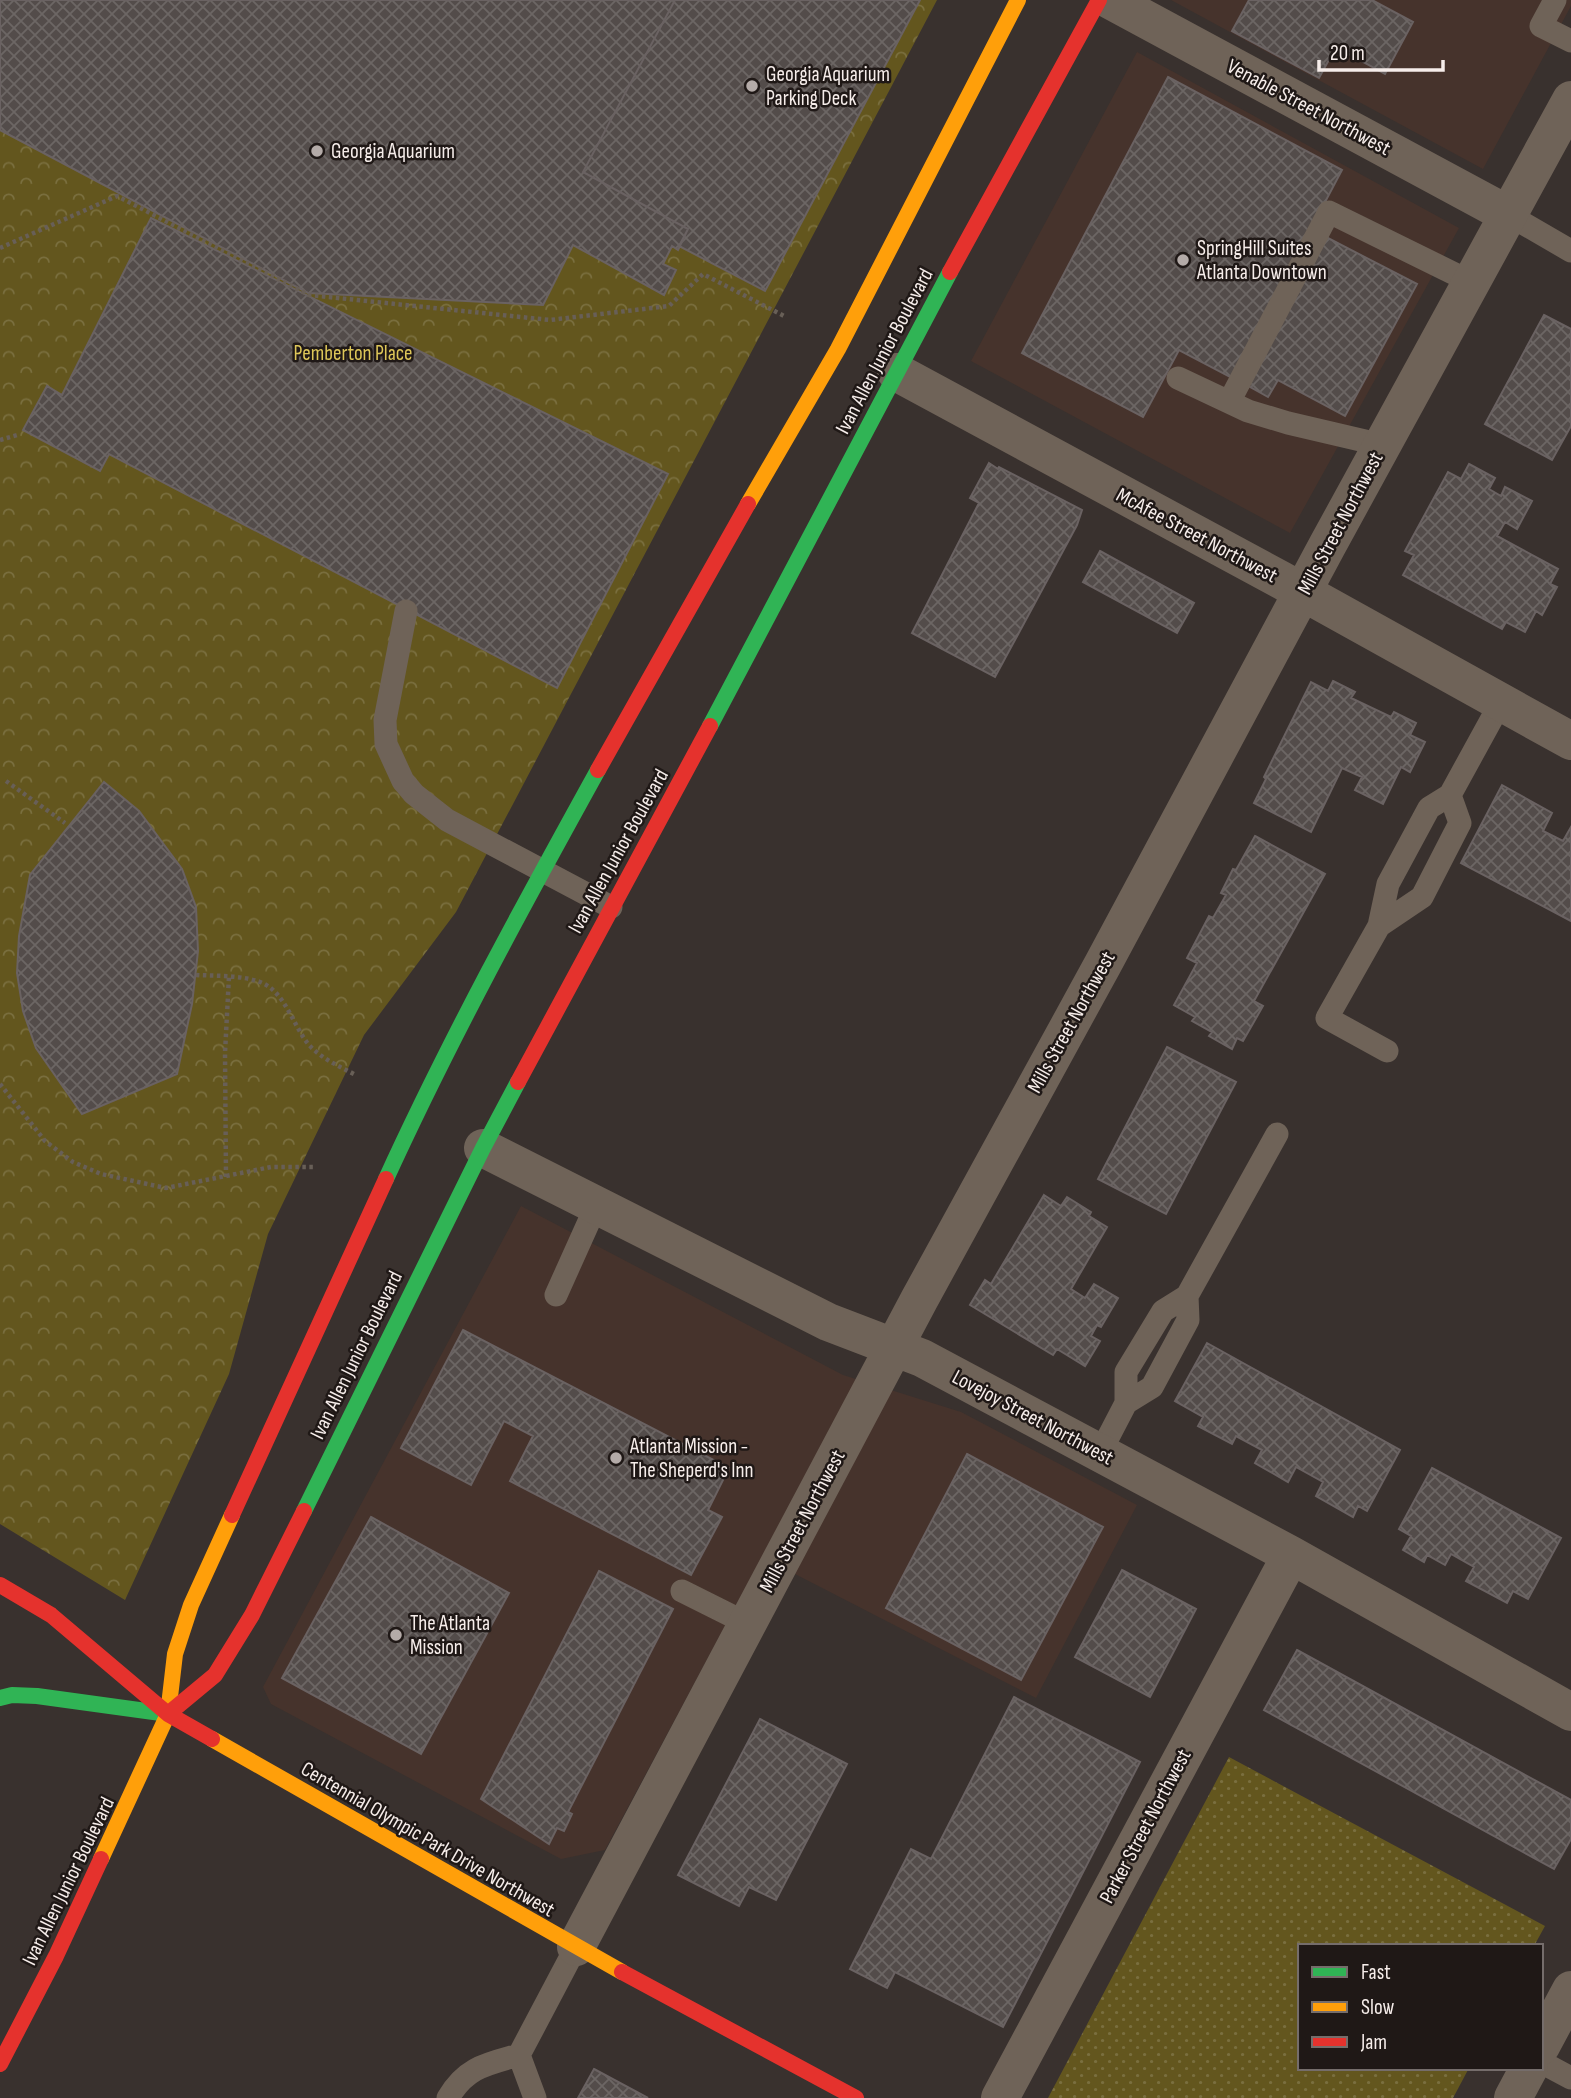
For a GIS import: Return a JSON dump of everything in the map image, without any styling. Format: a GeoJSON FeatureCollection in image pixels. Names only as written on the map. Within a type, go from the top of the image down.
{"type":"FeatureCollection","features":[{"type":"Feature","properties":{"kind":"main road","name":"Ivan Allen Junior Boulevard"},"geometry":{"type":"LineString","coordinates":[[0,2064],[56,1956],[168,1714],[175,1654],[191,1605],[416,1113],[542,871],[694,596],[838,349],[1018,0]]}},
{"type":"Feature","properties":{"kind":"main road","name":"Ivan Allen Junior Boulevard"},"geometry":{"type":"LineString","coordinates":[[168,1714],[215,1675],[252,1615],[483,1148],[896,372],[1099,0]]}},
{"type":"Feature","properties":{"kind":"main road","name":"Centennial Olympic Park Drive Northwest"},"geometry":{"type":"LineString","coordinates":[[0,1585],[51,1615],[168,1714],[576,1947],[856,2098]]}},
{"type":"Feature","properties":{"kind":"main road"},"geometry":{"type":"LineString","coordinates":[[0,1698],[12,1695],[37,1696],[168,1714]]}},
{"type":"Feature","properties":{"kind":"street","name":"Venable Street Northwest"},"geometry":{"type":"LineString","coordinates":[[1110,0],[1507,214]]}},
{"type":"Feature","properties":{"kind":"street","name":"Mills Street Northwest"},"geometry":{"type":"LineString","coordinates":[[576,1947],[894,1347],[1571,100]]}},
{"type":"Feature","properties":{"kind":"street","name":"McAfee Street Northwest"},"geometry":{"type":"LineString","coordinates":[[896,372],[1303,592],[1571,741]]}},
{"type":"Feature","properties":{"kind":"street","name":"Lovejoy Street Northwest"},"geometry":{"type":"LineString","coordinates":[[483,1148],[828,1322],[922,1358],[1291,1555],[1571,1712]]}},
{"type":"Feature","properties":{"kind":"street","name":"Parker Street Northwest"},"geometry":{"type":"LineString","coordinates":[[1000,2098],[1291,1555]]}},
{"type":"Feature","properties":{"kind":"street"},"geometry":{"type":"LineString","coordinates":[[1543,2042],[1571,1990]]}},
{"type":"Feature","properties":{"kind":"street"},"geometry":{"type":"LineString","coordinates":[[1513,2098],[1529,2070]]}},
{"type":"Feature","properties":{"kind":"lane"},"geometry":{"type":"LineString","coordinates":[[1555,0],[1541,26],[1571,41]]}},
{"type":"Feature","properties":{"kind":"lane"},"geometry":{"type":"LineString","coordinates":[[1229,402],[1329,212],[1471,282]]}},
{"type":"Feature","properties":{"kind":"lane"},"geometry":{"type":"LineString","coordinates":[[1507,214],[1571,251]]}},
{"type":"Feature","properties":{"kind":"lane"},"geometry":{"type":"LineString","coordinates":[[1178,378],[1248,411],[1288,424],[1382,446]]}},
{"type":"Feature","properties":{"kind":"lane"},"geometry":{"type":"LineString","coordinates":[[406,611],[385,720],[386,744],[403,781],[414,794],[447,820],[611,907]]}},
{"type":"Feature","properties":{"kind":"lane"},"geometry":{"type":"LineString","coordinates":[[1387,1051],[1327,1018],[1379,926],[1388,884],[1429,808],[1450,795],[1501,702]]}},
{"type":"Feature","properties":{"kind":"lane"},"geometry":{"type":"LineString","coordinates":[[1379,926],[1422,897],[1460,823],[1450,795]]}},
{"type":"Feature","properties":{"kind":"lane"},"geometry":{"type":"LineString","coordinates":[[1100,1453],[1126,1403],[1126,1372],[1163,1311],[1187,1296],[1277,1134]]}},
{"type":"Feature","properties":{"kind":"lane"},"geometry":{"type":"LineString","coordinates":[[556,1295],[596,1206]]}},
{"type":"Feature","properties":{"kind":"lane"},"geometry":{"type":"LineString","coordinates":[[682,1591],[748,1624]]}},
{"type":"Feature","properties":{"kind":"lane"},"geometry":{"type":"LineString","coordinates":[[448,2098],[467,2075],[479,2066],[519,2055],[576,1947]]}},
{"type":"Feature","properties":{"kind":"lane"},"geometry":{"type":"LineString","coordinates":[[519,2055],[535,2098]]}},
{"type":"Feature","properties":{"kind":"lane"},"geometry":{"type":"LineString","coordinates":[[1543,2063],[1571,2078]]}},
{"type":"Feature","properties":{"kind":"lane"},"geometry":{"type":"LineString","coordinates":[[804,2098],[815,2076]]}},
{"type":"Feature","properties":{"kind":"path"},"geometry":{"type":"LineString","coordinates":[[0,248],[117,196],[309,295],[550,320],[669,306],[703,274],[786,317]]}},
{"type":"Feature","properties":{"kind":"path"},"geometry":{"type":"LineString","coordinates":[[0,440],[17,435]]}},
{"type":"Feature","properties":{"kind":"path"},"geometry":{"type":"LineString","coordinates":[[6,782],[65,823]]}},
{"type":"Feature","properties":{"kind":"path"},"geometry":{"type":"LineString","coordinates":[[196,975],[229,976],[262,983],[279,998],[307,1042],[319,1055],[354,1074]]}},
{"type":"Feature","properties":{"kind":"path"},"geometry":{"type":"LineString","coordinates":[[226,1177],[225,1053],[229,976]]}},
{"type":"Feature","properties":{"kind":"path"},"geometry":{"type":"LineString","coordinates":[[0,1084],[45,1141],[73,1163],[101,1174],[166,1188],[271,1167],[313,1167]]}},
{"type":"Feature","properties":{"kind":"shaded area"},"geometry":{"type":"Polygon","coordinates":[[[1171,0],[1571,0],[1571,6],[1483,169],[1171,0]]]}},
{"type":"Feature","properties":{"kind":"shaded area"},"geometry":{"type":"Polygon","coordinates":[[[1137,52],[1459,228],[1290,533],[971,361],[1137,52]]]}},
{"type":"Feature","properties":{"kind":"shaded area"},"geometry":{"type":"Polygon","coordinates":[[[521,1206],[843,1375],[961,1412],[1137,1505],[1036,1698],[762,1557],[605,1850],[561,1859],[271,1704],[263,1687],[521,1206]]]}},
{"type":"Feature","properties":{"kind":"green space","name":"Pemberton Place"},"geometry":{"type":"Polygon","coordinates":[[[0,0],[937,0],[456,912],[364,1035],[268,1234],[229,1374],[125,1600],[0,1524],[0,0]]]}},
{"type":"Feature","properties":{"kind":"green space"},"geometry":{"type":"Polygon","coordinates":[[[1229,1757],[1545,1926],[1535,1944],[1298,1944],[1298,2070],[1468,2070],[1453,2098],[1048,2098],[1229,1757]]]}},
{"type":"Feature","properties":{"kind":"building","name":"Georgia Aquarium"},"geometry":{"type":"Polygon","coordinates":[[[0,0],[675,0],[583,172],[688,229],[678,250],[672,246],[663,264],[676,270],[664,295],[573,245],[543,305],[308,293],[0,130],[0,0]]]}},
{"type":"Feature","properties":{"kind":"building","name":"Georgia Aquarium Parking Deck"},"geometry":{"type":"Polygon","coordinates":[[[675,0],[920,0],[765,291],[679,246],[688,229],[583,172],[675,0]]]}},
{"type":"Feature","properties":{"kind":"building"},"geometry":{"type":"Polygon","coordinates":[[[1249,0],[1372,0],[1413,22],[1385,74],[1336,47],[1319,78],[1232,31],[1249,0]]]}},
{"type":"Feature","properties":{"kind":"building","name":"SpringHill Suites Atlanta Downtown"},"geometry":{"type":"Polygon","coordinates":[[[1168,77],[1342,170],[1232,378],[1179,350],[1143,417],[1022,353],[1168,77]]]}},
{"type":"Feature","properties":{"kind":"building"},"geometry":{"type":"Polygon","coordinates":[[[151,218],[668,474],[557,688],[109,454],[100,471],[23,430],[47,386],[62,395],[151,218]]]}},
{"type":"Feature","properties":{"kind":"building"},"geometry":{"type":"Polygon","coordinates":[[[1324,236],[1417,284],[1345,416],[1278,380],[1268,397],[1245,384],[1324,236]]]}},
{"type":"Feature","properties":{"kind":"building"},"geometry":{"type":"Polygon","coordinates":[[[1544,315],[1571,329],[1571,426],[1552,460],[1485,424],[1544,315]]]}},
{"type":"Feature","properties":{"kind":"building"},"geometry":{"type":"Polygon","coordinates":[[[989,463],[1082,510],[1077,525],[995,677],[912,633],[979,503],[970,498],[989,463]]]}},
{"type":"Feature","properties":{"kind":"building"},"geometry":{"type":"Polygon","coordinates":[[[1469,464],[1495,478],[1489,489],[1501,496],[1505,487],[1532,501],[1517,529],[1505,522],[1497,536],[1558,569],[1550,584],[1557,587],[1542,615],[1536,611],[1525,632],[1506,622],[1502,629],[1403,575],[1414,555],[1405,551],[1448,472],[1461,479],[1469,464]]]}},
{"type":"Feature","properties":{"kind":"building"},"geometry":{"type":"Polygon","coordinates":[[[1100,551],[1194,603],[1177,633],[1083,582],[1100,551]]]}},
{"type":"Feature","properties":{"kind":"building"},"geometry":{"type":"Polygon","coordinates":[[[1333,681],[1355,692],[1351,698],[1391,717],[1394,712],[1416,723],[1410,735],[1425,742],[1410,772],[1401,767],[1383,804],[1355,790],[1362,777],[1342,768],[1311,832],[1254,803],[1311,682],[1328,691],[1333,681]]]}},
{"type":"Feature","properties":{"kind":"building"},"geometry":{"type":"Polygon","coordinates":[[[104,782],[139,811],[182,869],[196,907],[198,951],[192,1004],[177,1074],[82,1114],[36,1048],[23,1011],[17,973],[19,936],[30,875],[104,782]]]}},
{"type":"Feature","properties":{"kind":"building"},"geometry":{"type":"Polygon","coordinates":[[[1502,785],[1552,813],[1543,831],[1563,841],[1571,827],[1571,921],[1461,863],[1502,785]]]}},
{"type":"Feature","properties":{"kind":"building"},"geometry":{"type":"Polygon","coordinates":[[[1255,836],[1325,874],[1254,1001],[1263,1006],[1243,1041],[1237,1038],[1232,1049],[1209,1036],[1212,1032],[1192,1021],[1195,1017],[1174,1005],[1197,963],[1187,958],[1209,916],[1213,918],[1226,895],[1221,893],[1255,836]]]}},
{"type":"Feature","properties":{"kind":"building"},"geometry":{"type":"Polygon","coordinates":[[[1167,1047],[1236,1082],[1166,1214],[1098,1179],[1167,1047]]]}},
{"type":"Feature","properties":{"kind":"building"},"geometry":{"type":"Polygon","coordinates":[[[1044,1195],[1061,1206],[1067,1197],[1091,1212],[1089,1216],[1107,1227],[1071,1289],[1085,1298],[1094,1284],[1118,1298],[1101,1327],[1097,1325],[1091,1336],[1100,1341],[1085,1366],[1057,1349],[1053,1355],[970,1305],[985,1280],[991,1284],[1044,1195]]]}},
{"type":"Feature","properties":{"kind":"building","name":"Atlanta Mission - The Sheperd's Inn"},"geometry":{"type":"Polygon","coordinates":[[[463,1330],[729,1468],[708,1510],[722,1517],[691,1575],[510,1481],[533,1436],[504,1421],[471,1485],[401,1448],[463,1330]]]}},
{"type":"Feature","properties":{"kind":"building"},"geometry":{"type":"Polygon","coordinates":[[[1207,1343],[1400,1450],[1367,1511],[1358,1506],[1353,1517],[1316,1496],[1323,1482],[1296,1467],[1288,1482],[1255,1463],[1262,1450],[1236,1436],[1232,1444],[1198,1426],[1203,1417],[1175,1401],[1207,1343]]]}},
{"type":"Feature","properties":{"kind":"building"},"geometry":{"type":"Polygon","coordinates":[[[967,1454],[1103,1527],[1021,1680],[886,1608],[967,1454]]]}},
{"type":"Feature","properties":{"kind":"building"},"geometry":{"type":"Polygon","coordinates":[[[1432,1468],[1561,1538],[1528,1599],[1513,1591],[1507,1603],[1466,1581],[1474,1567],[1451,1554],[1445,1565],[1427,1555],[1424,1562],[1403,1550],[1411,1536],[1399,1529],[1432,1468]]]}},
{"type":"Feature","properties":{"kind":"building","name":"The Atlanta Mission"},"geometry":{"type":"Polygon","coordinates":[[[371,1517],[509,1593],[421,1754],[282,1678],[371,1517]]]}},
{"type":"Feature","properties":{"kind":"building"},"geometry":{"type":"Polygon","coordinates":[[[1122,1570],[1196,1609],[1150,1697],[1075,1657],[1122,1570]]]}},
{"type":"Feature","properties":{"kind":"building","name":"The Atlanta Mission"},"geometry":{"type":"Polygon","coordinates":[[[599,1571],[673,1609],[568,1812],[572,1814],[564,1831],[557,1828],[549,1844],[481,1799],[599,1571]]]}},
{"type":"Feature","properties":{"kind":"building"},"geometry":{"type":"Polygon","coordinates":[[[1297,1650],[1571,1800],[1571,1839],[1554,1869],[1264,1710],[1297,1650]]]}},
{"type":"Feature","properties":{"kind":"building"},"geometry":{"type":"Polygon","coordinates":[[[1014,1697],[1140,1762],[1003,2027],[895,1972],[887,1988],[850,1969],[911,1849],[931,1859],[1014,1697]]]}},
{"type":"Feature","properties":{"kind":"building"},"geometry":{"type":"Polygon","coordinates":[[[760,1719],[847,1764],[776,1900],[749,1887],[739,1906],[678,1875],[760,1719]]]}},
{"type":"Feature","properties":{"kind":"building"},"geometry":{"type":"Polygon","coordinates":[[[594,2069],[648,2098],[578,2098],[594,2069]]]}},
{"type":"Feature","properties":{"kind":"traffic: fast"},"geometry":{"type":"LineString","coordinates":[[710,726],[950,272]]}},
{"type":"Feature","properties":{"kind":"traffic: fast"},"geometry":{"type":"LineString","coordinates":[[386,1179],[462,1023],[598,770]]}},
{"type":"Feature","properties":{"kind":"traffic: fast"},"geometry":{"type":"LineString","coordinates":[[304,1511],[518,1082]]}},
{"type":"Feature","properties":{"kind":"traffic: fast"},"geometry":{"type":"LineString","coordinates":[[0,1698],[12,1695],[37,1696],[168,1714]]}},
{"type":"Feature","properties":{"kind":"traffic: slow"},"geometry":{"type":"LineString","coordinates":[[748,504],[838,349],[1018,0]]}},
{"type":"Feature","properties":{"kind":"traffic: slow"},"geometry":{"type":"LineString","coordinates":[[101,1859],[168,1714],[175,1654],[191,1605],[232,1515]]}},
{"type":"Feature","properties":{"kind":"traffic: slow"},"geometry":{"type":"LineString","coordinates":[[212,1739],[622,1972]]}},
{"type":"Feature","properties":{"kind":"traffic: jam"},"geometry":{"type":"LineString","coordinates":[[950,272],[1099,0]]}},
{"type":"Feature","properties":{"kind":"traffic: jam"},"geometry":{"type":"LineString","coordinates":[[598,770],[748,504]]}},
{"type":"Feature","properties":{"kind":"traffic: jam"},"geometry":{"type":"LineString","coordinates":[[518,1082],[710,726]]}},
{"type":"Feature","properties":{"kind":"traffic: jam"},"geometry":{"type":"LineString","coordinates":[[232,1515],[386,1179]]}},
{"type":"Feature","properties":{"kind":"traffic: jam"},"geometry":{"type":"LineString","coordinates":[[168,1714],[215,1675],[252,1615],[304,1511]]}},
{"type":"Feature","properties":{"kind":"traffic: jam"},"geometry":{"type":"LineString","coordinates":[[0,1585],[51,1615],[168,1714],[212,1739]]}},
{"type":"Feature","properties":{"kind":"traffic: jam"},"geometry":{"type":"LineString","coordinates":[[0,2064],[56,1956],[101,1859]]}},
{"type":"Feature","properties":{"kind":"traffic: jam"},"geometry":{"type":"LineString","coordinates":[[622,1972],[856,2098]]}},
{"type":"Feature","properties":{"kind":"place","name":"Georgia Aquarium Parking Deck"},"geometry":{"type":"Point","coordinates":[752,86]}},
{"type":"Feature","properties":{"kind":"place","name":"Georgia Aquarium"},"geometry":{"type":"Point","coordinates":[317,151]}},
{"type":"Feature","properties":{"kind":"place","name":"SpringHill Suites Atlanta Downtown"},"geometry":{"type":"Point","coordinates":[1183,260]}},
{"type":"Feature","properties":{"kind":"place","name":"Atlanta Mission - The Sheperd's Inn"},"geometry":{"type":"Point","coordinates":[616,1458]}},
{"type":"Feature","properties":{"kind":"place","name":"The Atlanta Mission"},"geometry":{"type":"Point","coordinates":[396,1635]}}]}
